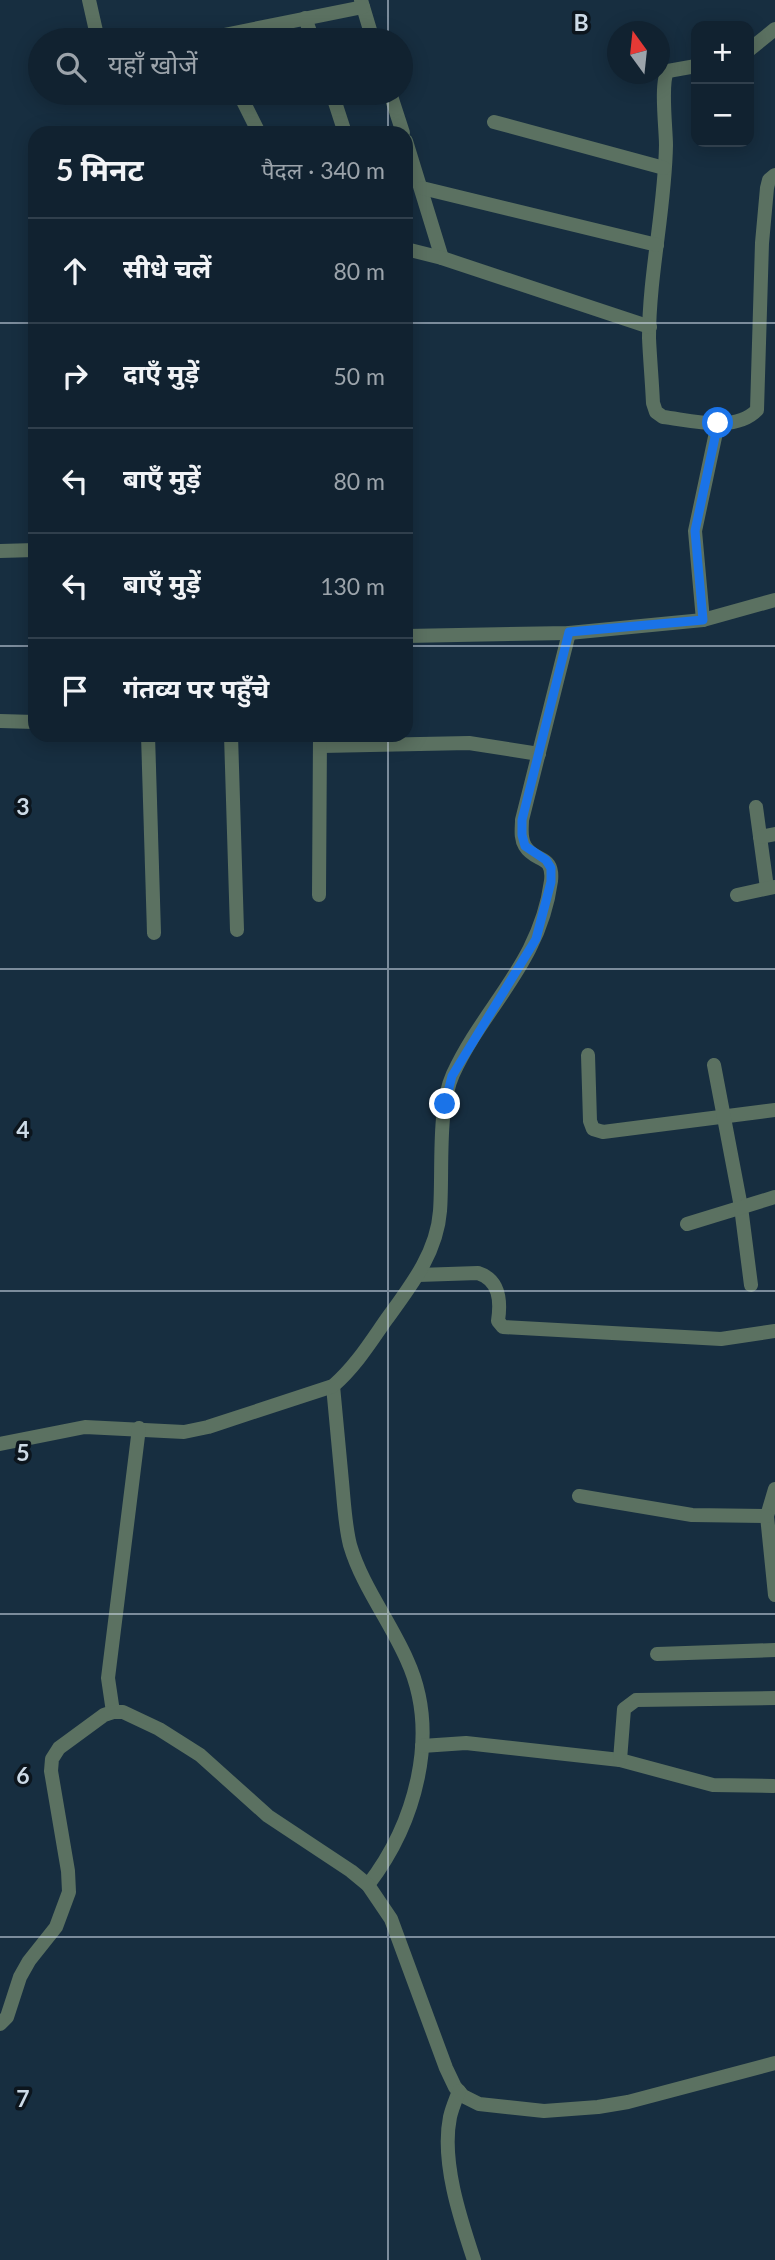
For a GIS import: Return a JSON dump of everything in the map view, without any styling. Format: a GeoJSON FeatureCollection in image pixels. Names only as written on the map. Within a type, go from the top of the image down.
{"type":"FeatureCollection","features":[{"type":"Feature","properties":{"kind":"street"},"geometry":{"type":"LineString","coordinates":[[89,0],[95,28]]}},
{"type":"Feature","properties":{"kind":"street"},"geometry":{"type":"LineString","coordinates":[[260,28],[362,3],[369,28]]}},
{"type":"Feature","properties":{"kind":"street"},"geometry":{"type":"LineString","coordinates":[[305,18],[309,28]]}},
{"type":"Feature","properties":{"kind":"street"},"geometry":{"type":"LineString","coordinates":[[754,46],[775,29]]}},
{"type":"Feature","properties":{"kind":"street"},"geometry":{"type":"LineString","coordinates":[[691,67],[668,71],[664,76],[664,168],[650,327],[653,403],[656,412],[663,417],[718,423],[743,420],[757,410],[762,243],[767,188],[769,180],[775,175]]}},
{"type":"Feature","properties":{"kind":"street"},"geometry":{"type":"LineString","coordinates":[[245,105],[256,126]]}},
{"type":"Feature","properties":{"kind":"street"},"geometry":{"type":"LineString","coordinates":[[336,105],[343,126]]}},
{"type":"Feature","properties":{"kind":"street"},"geometry":{"type":"LineString","coordinates":[[394,105],[401,126]]}},
{"type":"Feature","properties":{"kind":"street"},"geometry":{"type":"LineString","coordinates":[[494,122],[664,168]]}},
{"type":"Feature","properties":{"kind":"street"},"geometry":{"type":"LineString","coordinates":[[413,162],[442,258]]}},
{"type":"Feature","properties":{"kind":"street"},"geometry":{"type":"LineString","coordinates":[[422,188],[657,245]]}},
{"type":"Feature","properties":{"kind":"street"},"geometry":{"type":"LineString","coordinates":[[413,251],[650,327]]}},
{"type":"Feature","properties":{"kind":"street"},"geometry":{"type":"LineString","coordinates":[[703,620],[695,531],[718,423]]}},
{"type":"Feature","properties":{"kind":"street"},"geometry":{"type":"LineString","coordinates":[[0,551],[28,550]]}},
{"type":"Feature","properties":{"kind":"street"},"geometry":{"type":"LineString","coordinates":[[413,636],[569,632],[703,620],[775,600]]}},
{"type":"Feature","properties":{"kind":"street"},"geometry":{"type":"LineString","coordinates":[[0,1444],[85,1427],[139,1428],[171,1433],[208,1427],[333,1386],[348,1373],[418,1275],[431,1249],[440,1215],[445,1104],[452,1076],[536,939],[551,882],[551,868],[546,860],[525,846],[522,820],[569,632]]}},
{"type":"Feature","properties":{"kind":"street"},"geometry":{"type":"LineString","coordinates":[[0,721],[28,722]]}},
{"type":"Feature","properties":{"kind":"street"},"geometry":{"type":"LineString","coordinates":[[148,742],[154,933]]}},
{"type":"Feature","properties":{"kind":"street"},"geometry":{"type":"LineString","coordinates":[[231,742],[237,930]]}},
{"type":"Feature","properties":{"kind":"street"},"geometry":{"type":"LineString","coordinates":[[319,895],[321,742]]}},
{"type":"Feature","properties":{"kind":"street"},"geometry":{"type":"LineString","coordinates":[[413,742],[469,743],[539,754]]}},
{"type":"Feature","properties":{"kind":"street"},"geometry":{"type":"LineString","coordinates":[[737,895],[771,887],[768,836],[756,807]]}},
{"type":"Feature","properties":{"kind":"street"},"geometry":{"type":"LineString","coordinates":[[588,1055],[590,1121],[593,1129],[603,1132],[775,1110]]}},
{"type":"Feature","properties":{"kind":"street"},"geometry":{"type":"LineString","coordinates":[[714,1065],[741,1208],[751,1284]]}},
{"type":"Feature","properties":{"kind":"street"},"geometry":{"type":"LineString","coordinates":[[687,1224],[775,1197]]}},
{"type":"Feature","properties":{"kind":"street"},"geometry":{"type":"LineString","coordinates":[[418,1275],[478,1273],[485,1276],[492,1282],[500,1297],[498,1321],[503,1327],[721,1339],[775,1331]]}},
{"type":"Feature","properties":{"kind":"street"},"geometry":{"type":"LineString","coordinates":[[333,1386],[345,1519],[350,1545],[360,1570],[408,1660],[423,1713],[418,1777],[400,1835],[368,1885]]}},
{"type":"Feature","properties":{"kind":"street"},"geometry":{"type":"LineString","coordinates":[[113,1712],[108,1678],[139,1428]]}},
{"type":"Feature","properties":{"kind":"street"},"geometry":{"type":"LineString","coordinates":[[775,1489],[766,1516],[775,1595]]}},
{"type":"Feature","properties":{"kind":"street"},"geometry":{"type":"LineString","coordinates":[[579,1496],[692,1515],[766,1516]]}},
{"type":"Feature","properties":{"kind":"street"},"geometry":{"type":"LineString","coordinates":[[657,1654],[775,1650]]}},
{"type":"Feature","properties":{"kind":"street"},"geometry":{"type":"LineString","coordinates":[[620,1760],[624,1709],[636,1700],[775,1698]]}},
{"type":"Feature","properties":{"kind":"street"},"geometry":{"type":"LineString","coordinates":[[0,2024],[7,2017],[20,1977],[29,1961],[56,1927],[69,1892],[68,1871],[51,1771],[52,1759],[59,1748],[96,1721],[113,1712],[123,1712],[200,1755],[252,1804],[368,1885],[391,1919],[446,2068],[463,2096],[479,2104],[521,2110],[598,2107],[628,2102],[775,2063]]}},
{"type":"Feature","properties":{"kind":"street"},"geometry":{"type":"LineString","coordinates":[[422,1746],[466,1744],[620,1760],[713,1785],[773,1786]]}},
{"type":"Feature","properties":{"kind":"street"},"geometry":{"type":"LineString","coordinates":[[459,2091],[450,2116],[450,2168],[461,2221],[474,2260]]}},
{"type":"Feature","properties":{"kind":"route"},"geometry":{"type":"LineString","coordinates":[[445,1104],[452,1076],[536,939],[551,882],[551,868],[546,860],[525,846],[522,820],[569,632],[703,620],[695,531],[718,423]]}}]}
